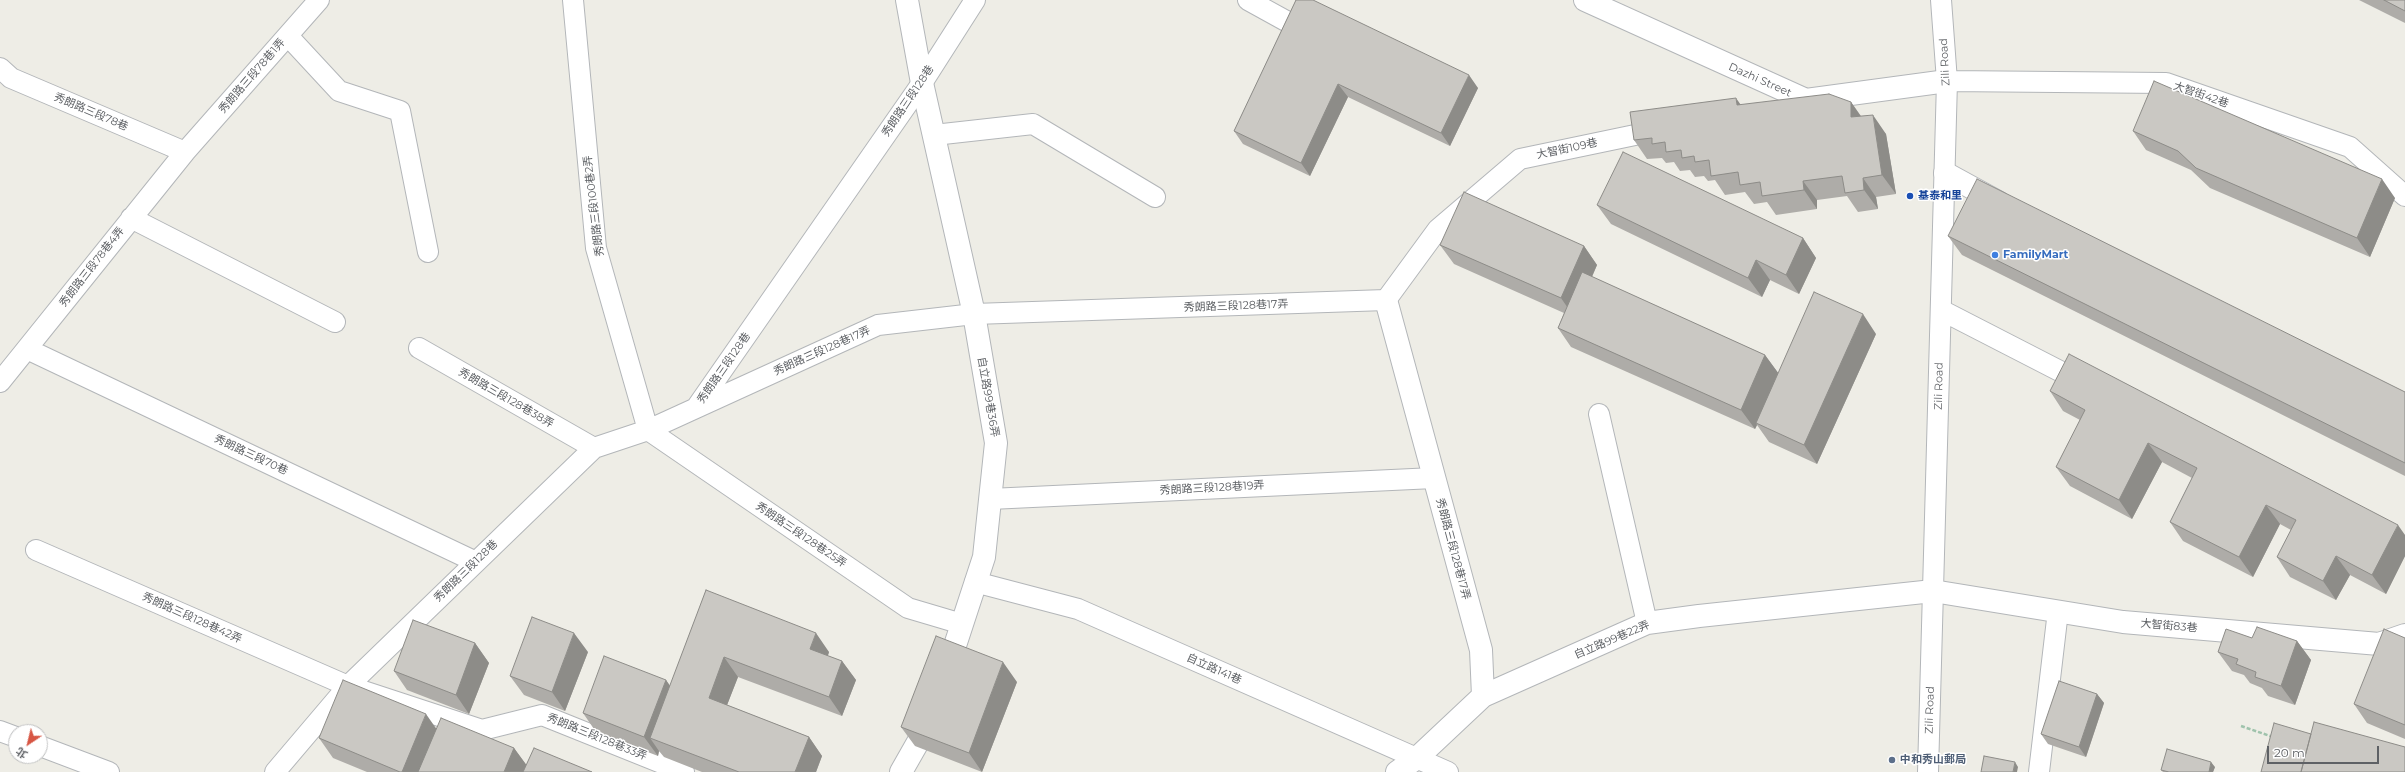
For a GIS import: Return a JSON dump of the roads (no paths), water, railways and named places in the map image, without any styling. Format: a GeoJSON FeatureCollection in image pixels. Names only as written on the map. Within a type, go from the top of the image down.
{"type":"FeatureCollection","features":[{"type":"Feature","properties":{"kind":"street","name":"自立路99巷36弄"},"geometry":{"type":"LineString","coordinates":[[901,772],[930,722],[984,557],[996,443],[974,314],[922,82],[907,0]]}},
{"type":"Feature","properties":{"kind":"street","name":"Dazhi Street"},"geometry":{"type":"LineString","coordinates":[[1585,0],[1806,100],[1947,81]]}},
{"type":"Feature","properties":{"kind":"street"},"geometry":{"type":"LineString","coordinates":[[1944,173],[2014,210]]}},
{"type":"Feature","properties":{"kind":"street","name":"秀朗路三段128巷17弄"},"geometry":{"type":"LineString","coordinates":[[1386,300],[1481,650],[1483,696]]}},
{"type":"Feature","properties":{"kind":"street","name":"大智街83巷"},"geometry":{"type":"LineString","coordinates":[[1934,591],[2123,622],[2379,644],[2405,635]]}},
{"type":"Feature","properties":{"kind":"street","name":"自立路99巷22弄"},"geometry":{"type":"LineString","coordinates":[[1397,772],[1417,758],[1483,696],[1647,624],[1707,615],[1934,591]]}},
{"type":"Feature","properties":{"kind":"lane","name":"秀朗路三段78巷1弄"},"geometry":{"type":"LineString","coordinates":[[185,152],[319,0]]}},
{"type":"Feature","properties":{"kind":"lane","name":"秀朗路三段100巷2弄"},"geometry":{"type":"LineString","coordinates":[[573,0],[596,248],[648,430]]}},
{"type":"Feature","properties":{"kind":"lane","name":"秀朗路三段128巷"},"geometry":{"type":"LineString","coordinates":[[276,772],[348,686],[594,448],[648,430],[695,408],[922,82],[975,0]]}},
{"type":"Feature","properties":{"kind":"lane"},"geometry":{"type":"LineString","coordinates":[[1248,0],[1297,27]]}},
{"type":"Feature","properties":{"kind":"lane","name":"Zili Road"},"geometry":{"type":"LineString","coordinates":[[1928,772],[1947,81],[1942,0]]}},
{"type":"Feature","properties":{"kind":"lane"},"geometry":{"type":"LineString","coordinates":[[288,36],[339,91],[400,111],[428,252]]}},
{"type":"Feature","properties":{"kind":"lane","name":"秀朗路三段78巷"},"geometry":{"type":"LineString","coordinates":[[0,68],[11,78],[185,152]]}},
{"type":"Feature","properties":{"kind":"lane","name":"大智街42巷"},"geometry":{"type":"LineString","coordinates":[[1947,81],[2166,83],[2350,147],[2405,196]]}},
{"type":"Feature","properties":{"kind":"lane"},"geometry":{"type":"LineString","coordinates":[[1775,107],[1806,100]]}},
{"type":"Feature","properties":{"kind":"lane"},"geometry":{"type":"LineString","coordinates":[[934,136],[1033,124],[1155,197]]}},
{"type":"Feature","properties":{"kind":"lane","name":"大智街109巷"},"geometry":{"type":"LineString","coordinates":[[1386,300],[1438,229],[1520,159],[1674,127]]}},
{"type":"Feature","properties":{"kind":"lane","name":"秀朗路三段78巷4弄"},"geometry":{"type":"LineString","coordinates":[[2,376],[27,349],[185,152]]}},
{"type":"Feature","properties":{"kind":"lane"},"geometry":{"type":"LineString","coordinates":[[131,218],[335,322]]}},
{"type":"Feature","properties":{"kind":"lane","name":"秀朗路三段128巷17弄"},"geometry":{"type":"LineString","coordinates":[[695,408],[878,325],[974,314],[1386,300]]}},
{"type":"Feature","properties":{"kind":"lane"},"geometry":{"type":"LineString","coordinates":[[1941,310],[2102,393]]}},
{"type":"Feature","properties":{"kind":"lane","name":"秀朗路三段128巷38弄"},"geometry":{"type":"LineString","coordinates":[[418,348],[594,448]]}},
{"type":"Feature","properties":{"kind":"lane","name":"秀朗路三段70巷"},"geometry":{"type":"LineString","coordinates":[[27,349],[476,562]]}},
{"type":"Feature","properties":{"kind":"lane"},"geometry":{"type":"LineString","coordinates":[[1599,414],[1647,624]]}},
{"type":"Feature","properties":{"kind":"lane","name":"秀朗路三段128巷25弄"},"geometry":{"type":"LineString","coordinates":[[648,430],[908,608],[962,624]]}},
{"type":"Feature","properties":{"kind":"lane","name":"秀朗路三段128巷19弄"},"geometry":{"type":"LineString","coordinates":[[990,499],[1434,478]]}},
{"type":"Feature","properties":{"kind":"lane","name":"秀朗路三段128巷42弄"},"geometry":{"type":"LineString","coordinates":[[36,550],[348,686]]}},
{"type":"Feature","properties":{"kind":"lane","name":"自立路141巷"},"geometry":{"type":"LineString","coordinates":[[976,582],[1078,609],[1448,772]]}},
{"type":"Feature","properties":{"kind":"lane"},"geometry":{"type":"LineString","coordinates":[[2039,772],[2058,611]]}},
{"type":"Feature","properties":{"kind":"lane"},"geometry":{"type":"LineString","coordinates":[[2379,644],[2405,656]]}},
{"type":"Feature","properties":{"kind":"lane","name":"秀朗路三段128巷33弄"},"geometry":{"type":"LineString","coordinates":[[348,686],[482,730],[542,715],[684,772]]}},
{"type":"Feature","properties":{"kind":"lane"},"geometry":{"type":"LineString","coordinates":[[48,749],[109,772]]}},
{"type":"Feature","properties":{"kind":"place","name":"基泰和里"},"geometry":{"type":"Point","coordinates":[1910,196]}},
{"type":"Feature","properties":{"kind":"place","name":"FamilyMart"},"geometry":{"type":"Point","coordinates":[1995,255]}},
{"type":"Feature","properties":{"kind":"place","name":"中和秀山郵局"},"geometry":{"type":"Point","coordinates":[1892,760]}}]}
